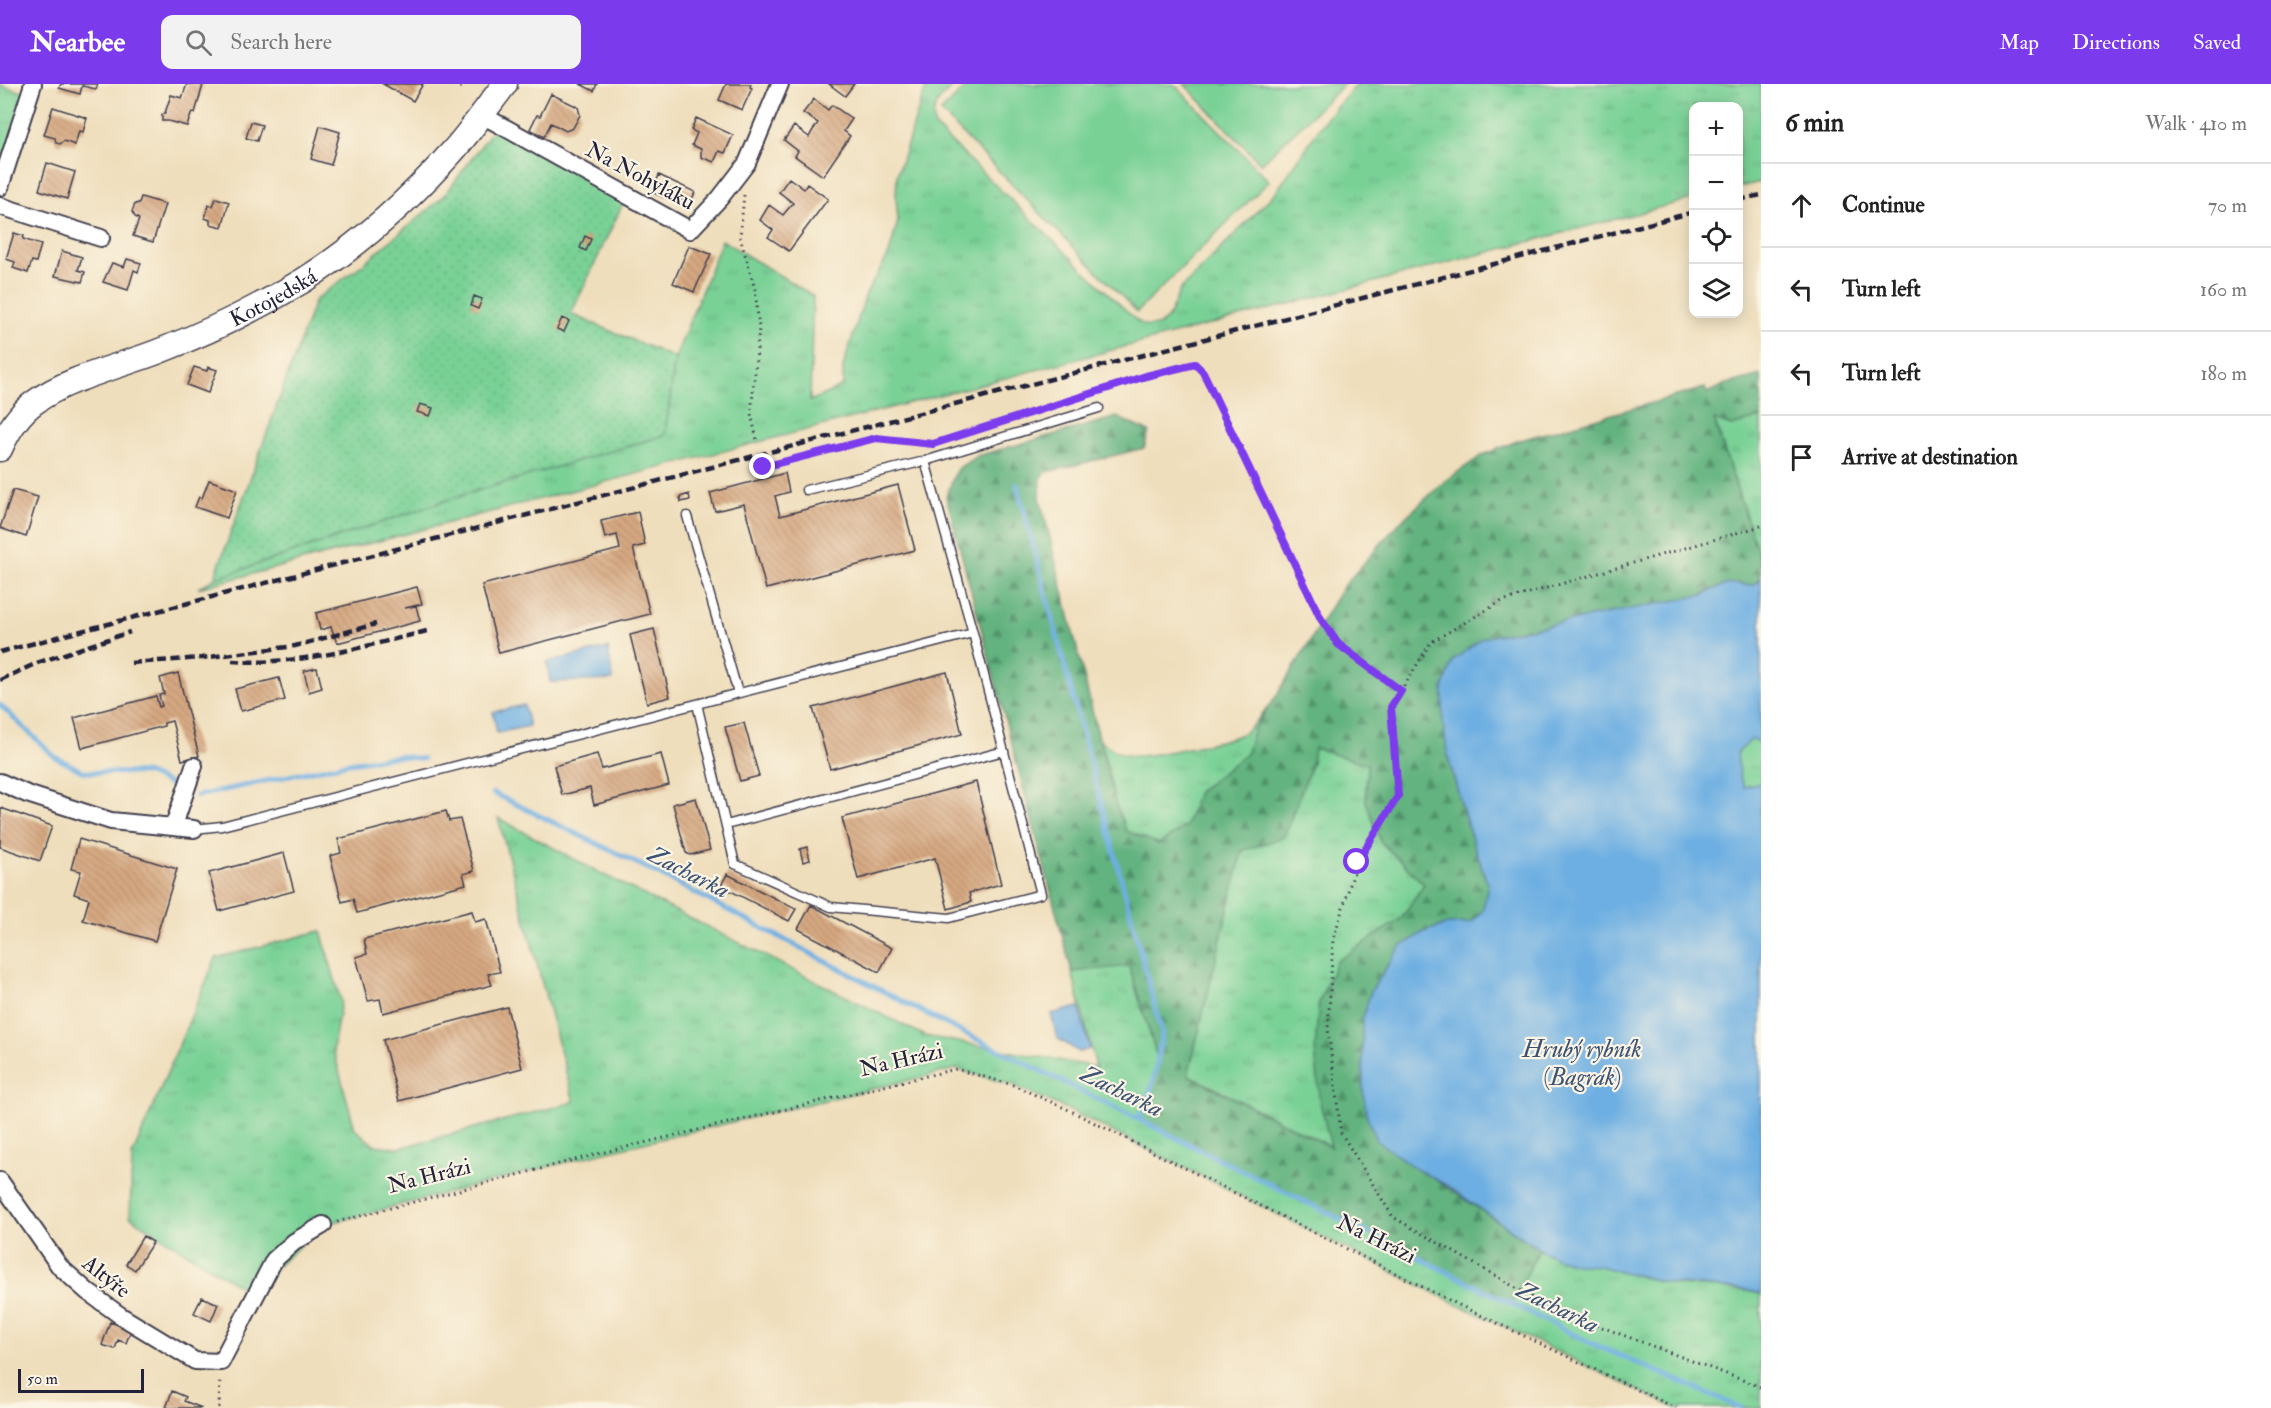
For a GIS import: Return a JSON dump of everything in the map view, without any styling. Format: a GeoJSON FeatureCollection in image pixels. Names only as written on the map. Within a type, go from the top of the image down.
{"type":"FeatureCollection","features":[{"type":"Feature","properties":{"kind":"main road","name":"Kotojedská"},"geometry":{"type":"LineString","coordinates":[[0,449],[21,414],[43,396],[74,382],[158,352],[222,323],[280,294],[329,263],[422,183],[451,153],[505,84]]}},
{"type":"Feature","properties":{"kind":"street"},"geometry":{"type":"LineString","coordinates":[[0,187],[33,84]]}},
{"type":"Feature","properties":{"kind":"street","name":"Na Nohyláku"},"geometry":{"type":"LineString","coordinates":[[482,115],[690,230],[720,198],[747,163],[780,84]]}},
{"type":"Feature","properties":{"kind":"street"},"geometry":{"type":"LineString","coordinates":[[0,206],[101,238]]}},
{"type":"Feature","properties":{"kind":"street"},"geometry":{"type":"LineString","coordinates":[[174,825],[194,766]]}},
{"type":"Feature","properties":{"kind":"street"},"geometry":{"type":"LineString","coordinates":[[0,782],[27,794],[111,821],[174,825],[194,829]]}},
{"type":"Feature","properties":{"kind":"street","name":"Altýře"},"geometry":{"type":"LineString","coordinates":[[0,1181],[60,1267],[88,1292],[121,1316],[195,1361],[221,1362]]}},
{"type":"Feature","properties":{"kind":"street"},"geometry":{"type":"LineString","coordinates":[[221,1362],[274,1260],[294,1242],[323,1225]]}},
{"type":"Feature","properties":{"kind":"lane"},"geometry":{"type":"LineString","coordinates":[[806,490],[926,462],[1100,408]]}},
{"type":"Feature","properties":{"kind":"lane"},"geometry":{"type":"LineString","coordinates":[[697,704],[735,864],[831,907],[949,918],[1041,894],[926,462]]}},
{"type":"Feature","properties":{"kind":"lane"},"geometry":{"type":"LineString","coordinates":[[687,516],[738,693]]}},
{"type":"Feature","properties":{"kind":"lane"},"geometry":{"type":"LineString","coordinates":[[194,829],[222,826],[973,633]]}},
{"type":"Feature","properties":{"kind":"lane"},"geometry":{"type":"LineString","coordinates":[[726,825],[1004,751]]}},
{"type":"Feature","properties":{"kind":"path"},"geometry":{"type":"LineString","coordinates":[[460,88],[463,84]]}},
{"type":"Feature","properties":{"kind":"path"},"geometry":{"type":"LineString","coordinates":[[747,163],[740,237],[755,289],[759,328],[751,414],[757,440]]}},
{"type":"Feature","properties":{"kind":"path"},"geometry":{"type":"LineString","coordinates":[[967,433],[1146,376],[1195,364],[1203,372],[1321,619],[1338,644],[1401,691]]}},
{"type":"Feature","properties":{"kind":"path"},"geometry":{"type":"LineString","coordinates":[[763,467],[876,438],[933,444],[945,441]]}},
{"type":"Feature","properties":{"kind":"path"},"geometry":{"type":"LineString","coordinates":[[1761,526],[1502,601],[1431,642],[1391,707],[1398,796],[1357,862],[1334,940],[1328,1029],[1341,1133],[1393,1217],[1551,1308],[1761,1387]]}},
{"type":"Feature","properties":{"kind":"path","name":"Na Hrázi"},"geometry":{"type":"LineString","coordinates":[[323,1225],[606,1152],[956,1069],[1012,1085],[1069,1110],[1459,1305],[1677,1408]]}},
{"type":"Feature","properties":{"kind":"path"},"geometry":{"type":"LineString","coordinates":[[219,1408],[221,1362]]}},
{"type":"Feature","properties":{"kind":"green space"},"geometry":{"type":"Polygon","coordinates":[[[927,84],[955,84],[937,103],[934,113],[935,127],[1137,321],[1146,326],[1158,326],[1168,318],[1180,290],[1276,192],[1327,117],[1358,84],[1761,84],[1761,182],[1743,186],[1743,102],[1689,102],[1689,200],[198,588],[214,579],[459,496],[665,435],[675,358],[722,240],[813,296],[810,401],[843,386],[843,367],[866,294],[889,254],[898,221],[897,175],[927,84]]]}},
{"type":"Feature","properties":{"kind":"green space"},"geometry":{"type":"Polygon","coordinates":[[[969,84],[1174,84],[1269,181],[1137,312],[941,112],[969,84]]]}},
{"type":"Feature","properties":{"kind":"green space"},"geometry":{"type":"Polygon","coordinates":[[[1184,84],[1344,84],[1261,164],[1184,84]]]}},
{"type":"Feature","properties":{"kind":"green space"},"geometry":{"type":"Polygon","coordinates":[[[0,85],[29,94],[0,187],[0,85]]]}},
{"type":"Feature","properties":{"kind":"green space"},"geometry":{"type":"Polygon","coordinates":[[[495,127],[625,199],[571,314],[675,358],[665,435],[459,496],[214,579],[315,300],[363,264],[445,195],[495,127]]]}},
{"type":"Feature","properties":{"kind":"green space"},"geometry":{"type":"Polygon","coordinates":[[[1761,375],[1761,418],[1731,426],[1714,420],[1761,562],[1759,580],[1753,585],[1726,585],[1702,595],[1448,757],[1469,831],[1488,885],[1483,910],[1471,923],[1448,924],[1424,932],[1400,947],[1371,991],[1363,1061],[1363,1092],[1376,1140],[1539,1249],[1512,1304],[1138,1119],[1147,1103],[1158,1060],[1129,966],[1072,972],[946,496],[957,469],[977,456],[1117,417],[1149,432],[1144,448],[1047,472],[1041,477],[1040,498],[1115,803],[1126,831],[1159,844],[1186,826],[1198,792],[1247,753],[1254,729],[1343,587],[1398,524],[1446,480],[1483,455],[1517,441],[1705,388],[1707,393],[1726,384],[1761,375]],[[1314,748],[1312,763],[1284,837],[1242,851],[1188,1075],[1331,1147],[1320,1102],[1315,1049],[1319,1002],[1336,962],[1402,918],[1424,884],[1381,842],[1366,801],[1367,764],[1314,748]]]}},
{"type":"Feature","properties":{"kind":"green space"},"geometry":{"type":"Polygon","coordinates":[[[1761,418],[1761,562],[1714,419],[1731,425],[1761,418]]]}},
{"type":"Feature","properties":{"kind":"green space"},"geometry":{"type":"Polygon","coordinates":[[[1269,705],[1254,729],[1247,753],[1198,792],[1186,826],[1159,844],[1126,831],[1115,803],[1101,741],[1116,752],[1130,756],[1191,748],[1244,733],[1269,705]]]}},
{"type":"Feature","properties":{"kind":"green space"},"geometry":{"type":"Polygon","coordinates":[[[1752,739],[1761,742],[1761,783],[1744,788],[1739,774],[1737,753],[1752,739]]]}},
{"type":"Feature","properties":{"kind":"green space"},"geometry":{"type":"Polygon","coordinates":[[[1314,748],[1367,764],[1366,801],[1381,842],[1424,884],[1402,918],[1336,962],[1320,1102],[1332,1147],[1188,1075],[1242,851],[1284,836],[1314,748]]]}},
{"type":"Feature","properties":{"kind":"green space"},"geometry":{"type":"Polygon","coordinates":[[[498,818],[600,873],[925,1036],[1096,1067],[1072,972],[1129,965],[1158,1060],[1147,1103],[1138,1118],[1512,1303],[1539,1249],[1562,1259],[1660,1281],[1761,1294],[1761,1408],[1677,1408],[1669,1405],[1459,1305],[1069,1110],[1013,1085],[956,1069],[605,1152],[323,1225],[249,1292],[130,1217],[132,1156],[216,958],[321,931],[341,1001],[333,1049],[355,1129],[374,1145],[399,1148],[574,1102],[498,818]]]}},
{"type":"Feature","properties":{"kind":"water","name":"Hrubý rybník (Bagrák)"},"geometry":{"type":"Polygon","coordinates":[[[1761,577],[1761,742],[1752,739],[1737,753],[1739,774],[1744,787],[1761,783],[1761,1294],[1745,1290],[1668,1283],[1556,1258],[1539,1249],[1446,1185],[1418,1170],[1376,1140],[1367,1116],[1363,1092],[1362,1021],[1371,991],[1400,947],[1424,932],[1448,924],[1471,923],[1483,910],[1488,885],[1469,831],[1448,757],[1443,723],[1443,689],[1453,661],[1482,638],[1702,595],[1730,584],[1751,585],[1761,577]]]}},
{"type":"Feature","properties":{"kind":"water"},"geometry":{"type":"Polygon","coordinates":[[[608,648],[613,680],[550,682],[547,662],[608,648]]]}},
{"type":"Feature","properties":{"kind":"water"},"geometry":{"type":"Polygon","coordinates":[[[524,705],[529,726],[497,733],[493,712],[524,705]]]}},
{"type":"Feature","properties":{"kind":"water"},"geometry":{"type":"Polygon","coordinates":[[[1079,1007],[1090,1049],[1079,1052],[1057,1038],[1051,1014],[1079,1007]]]}},
{"type":"Feature","properties":{"kind":"building"},"geometry":{"type":"Polygon","coordinates":[[[61,84],[98,84],[96,89],[82,86],[80,94],[59,88],[61,84]]]}},
{"type":"Feature","properties":{"kind":"building"},"geometry":{"type":"Polygon","coordinates":[[[187,84],[203,85],[195,113],[192,112],[187,126],[162,121],[162,115],[165,113],[171,95],[182,98],[187,84]]]}},
{"type":"Feature","properties":{"kind":"building"},"geometry":{"type":"Polygon","coordinates":[[[383,84],[423,84],[413,101],[383,84]]]}},
{"type":"Feature","properties":{"kind":"building"},"geometry":{"type":"Polygon","coordinates":[[[580,84],[597,84],[594,91],[580,84]]]}},
{"type":"Feature","properties":{"kind":"building"},"geometry":{"type":"Polygon","coordinates":[[[726,84],[751,84],[752,88],[742,110],[719,100],[726,84]]]}},
{"type":"Feature","properties":{"kind":"building"},"geometry":{"type":"Polygon","coordinates":[[[829,84],[854,84],[845,96],[829,84]]]}},
{"type":"Feature","properties":{"kind":"building"},"geometry":{"type":"Polygon","coordinates":[[[551,94],[578,107],[580,115],[573,128],[566,131],[551,123],[544,137],[530,129],[537,115],[540,116],[551,94]]]}},
{"type":"Feature","properties":{"kind":"building"},"geometry":{"type":"Polygon","coordinates":[[[814,99],[828,110],[832,105],[852,119],[844,131],[850,136],[823,176],[795,156],[798,151],[784,140],[794,126],[809,137],[818,123],[803,113],[814,99]]]}},
{"type":"Feature","properties":{"kind":"building"},"geometry":{"type":"Polygon","coordinates":[[[53,107],[87,118],[83,132],[79,131],[75,145],[64,141],[60,144],[56,143],[55,138],[44,135],[53,107]]]}},
{"type":"Feature","properties":{"kind":"building"},"geometry":{"type":"Polygon","coordinates":[[[696,118],[733,135],[725,153],[719,151],[714,162],[701,157],[701,149],[692,145],[697,133],[691,130],[696,118]]]}},
{"type":"Feature","properties":{"kind":"building"},"geometry":{"type":"Polygon","coordinates":[[[251,122],[262,125],[257,141],[246,138],[251,122]]]}},
{"type":"Feature","properties":{"kind":"building"},"geometry":{"type":"Polygon","coordinates":[[[320,126],[340,132],[331,165],[311,159],[320,126]]]}},
{"type":"Feature","properties":{"kind":"building"},"geometry":{"type":"Polygon","coordinates":[[[47,163],[75,172],[67,199],[39,190],[47,163]]]}},
{"type":"Feature","properties":{"kind":"building"},"geometry":{"type":"Polygon","coordinates":[[[659,175],[695,192],[690,204],[668,193],[666,198],[652,192],[659,175]]]}},
{"type":"Feature","properties":{"kind":"building"},"geometry":{"type":"Polygon","coordinates":[[[789,178],[804,189],[807,184],[828,199],[789,251],[768,237],[773,230],[760,220],[769,205],[783,215],[793,203],[779,192],[789,178]]]}},
{"type":"Feature","properties":{"kind":"building"},"geometry":{"type":"Polygon","coordinates":[[[141,197],[165,204],[153,242],[133,236],[139,219],[132,212],[141,197]]]}},
{"type":"Feature","properties":{"kind":"building"},"geometry":{"type":"Polygon","coordinates":[[[216,198],[229,202],[222,227],[210,224],[210,220],[205,218],[209,205],[213,206],[216,198]]]}},
{"type":"Feature","properties":{"kind":"building"},"geometry":{"type":"Polygon","coordinates":[[[14,233],[24,236],[23,239],[41,245],[36,262],[32,261],[28,273],[13,268],[15,262],[6,259],[14,233]]]}},
{"type":"Feature","properties":{"kind":"building"},"geometry":{"type":"Polygon","coordinates":[[[585,236],[591,239],[586,251],[580,248],[585,236]]]}},
{"type":"Feature","properties":{"kind":"building"},"geometry":{"type":"Polygon","coordinates":[[[689,246],[711,254],[694,292],[673,283],[689,246]]]}},
{"type":"Feature","properties":{"kind":"building"},"geometry":{"type":"Polygon","coordinates":[[[62,251],[82,257],[78,270],[85,272],[82,282],[55,276],[62,251]]]}},
{"type":"Feature","properties":{"kind":"building"},"geometry":{"type":"Polygon","coordinates":[[[127,259],[141,263],[138,272],[134,270],[128,290],[103,282],[112,263],[124,267],[127,259]]]}},
{"type":"Feature","properties":{"kind":"building"},"geometry":{"type":"Polygon","coordinates":[[[474,296],[482,299],[478,309],[471,306],[474,296]]]}},
{"type":"Feature","properties":{"kind":"building"},"geometry":{"type":"Polygon","coordinates":[[[562,318],[569,321],[564,332],[557,329],[562,318]]]}},
{"type":"Feature","properties":{"kind":"building"},"geometry":{"type":"Polygon","coordinates":[[[194,367],[207,371],[208,367],[217,370],[208,393],[187,385],[194,367]]]}},
{"type":"Feature","properties":{"kind":"building"},"geometry":{"type":"Polygon","coordinates":[[[420,404],[433,408],[430,416],[417,412],[420,404]]]}},
{"type":"Feature","properties":{"kind":"building"},"geometry":{"type":"Polygon","coordinates":[[[785,473],[789,492],[775,496],[780,516],[898,485],[915,550],[766,589],[744,504],[715,511],[710,493],[785,473]]]}},
{"type":"Feature","properties":{"kind":"building"},"geometry":{"type":"Polygon","coordinates":[[[209,480],[237,490],[227,518],[195,507],[199,497],[202,498],[209,480]]]}},
{"type":"Feature","properties":{"kind":"building"},"geometry":{"type":"Polygon","coordinates":[[[13,490],[38,497],[26,537],[0,528],[13,490]]]}},
{"type":"Feature","properties":{"kind":"building"},"geometry":{"type":"Polygon","coordinates":[[[689,494],[690,500],[681,502],[680,497],[689,494]]]}},
{"type":"Feature","properties":{"kind":"building"},"geometry":{"type":"Polygon","coordinates":[[[638,512],[645,545],[633,548],[650,614],[499,653],[482,585],[620,549],[617,535],[605,538],[601,521],[638,512]]]}},
{"type":"Feature","properties":{"kind":"building"},"geometry":{"type":"Polygon","coordinates":[[[417,587],[422,604],[405,608],[416,606],[420,621],[337,643],[331,627],[320,630],[316,613],[417,587]]]}},
{"type":"Feature","properties":{"kind":"building"},"geometry":{"type":"Polygon","coordinates":[[[654,629],[670,697],[647,703],[630,635],[654,629]]]}},
{"type":"Feature","properties":{"kind":"building"},"geometry":{"type":"Polygon","coordinates":[[[317,668],[322,688],[309,692],[304,671],[317,668]]]}},
{"type":"Feature","properties":{"kind":"building"},"geometry":{"type":"Polygon","coordinates":[[[947,672],[962,734],[830,769],[813,708],[947,672]]]}},
{"type":"Feature","properties":{"kind":"building"},"geometry":{"type":"Polygon","coordinates":[[[178,673],[199,756],[182,760],[172,721],[164,723],[164,726],[82,748],[74,718],[156,696],[159,707],[162,706],[159,695],[164,694],[160,678],[178,673]]]}},
{"type":"Feature","properties":{"kind":"building"},"geometry":{"type":"Polygon","coordinates":[[[279,678],[285,700],[241,711],[235,689],[279,678]]]}},
{"type":"Feature","properties":{"kind":"building"},"geometry":{"type":"Polygon","coordinates":[[[744,723],[759,776],[740,781],[725,727],[744,723]]]}},
{"type":"Feature","properties":{"kind":"building"},"geometry":{"type":"Polygon","coordinates":[[[597,754],[602,769],[661,754],[669,785],[594,805],[590,788],[562,795],[554,766],[597,754]]]}},
{"type":"Feature","properties":{"kind":"building"},"geometry":{"type":"Polygon","coordinates":[[[976,782],[1001,884],[969,893],[971,902],[948,909],[935,858],[858,879],[842,818],[976,782]]]}},
{"type":"Feature","properties":{"kind":"building"},"geometry":{"type":"Polygon","coordinates":[[[696,798],[710,850],[690,855],[686,853],[673,804],[696,798]]]}},
{"type":"Feature","properties":{"kind":"building"},"geometry":{"type":"Polygon","coordinates":[[[1,808],[52,826],[40,861],[0,847],[1,808]]]}},
{"type":"Feature","properties":{"kind":"building"},"geometry":{"type":"Polygon","coordinates":[[[446,811],[449,821],[460,819],[474,871],[463,874],[466,884],[357,913],[353,899],[342,902],[330,856],[341,853],[338,839],[446,811]]]}},
{"type":"Feature","properties":{"kind":"building"},"geometry":{"type":"Polygon","coordinates":[[[79,839],[177,869],[155,941],[83,920],[89,899],[74,894],[81,871],[71,869],[79,839]]]}},
{"type":"Feature","properties":{"kind":"building"},"geometry":{"type":"Polygon","coordinates":[[[807,847],[810,860],[803,862],[800,849],[807,847]]]}},
{"type":"Feature","properties":{"kind":"building"},"geometry":{"type":"Polygon","coordinates":[[[284,853],[294,891],[219,911],[209,873],[284,853]]]}},
{"type":"Feature","properties":{"kind":"building"},"geometry":{"type":"Polygon","coordinates":[[[727,874],[796,909],[789,921],[721,886],[727,874]]]}},
{"type":"Feature","properties":{"kind":"building"},"geometry":{"type":"Polygon","coordinates":[[[811,905],[892,948],[879,972],[798,929],[811,905]]]}},
{"type":"Feature","properties":{"kind":"building"},"geometry":{"type":"Polygon","coordinates":[[[472,911],[475,922],[486,919],[500,972],[488,974],[492,985],[383,1013],[380,999],[368,1001],[356,957],[367,954],[364,939],[472,911]]]}},
{"type":"Feature","properties":{"kind":"building"},"geometry":{"type":"Polygon","coordinates":[[[507,1007],[522,1068],[399,1101],[383,1040],[507,1007]]]}},
{"type":"Feature","properties":{"kind":"building"},"geometry":{"type":"Polygon","coordinates":[[[143,1236],[153,1242],[135,1270],[126,1264],[143,1236]]]}},
{"type":"Feature","properties":{"kind":"building"},"geometry":{"type":"Polygon","coordinates":[[[202,1297],[218,1304],[211,1321],[194,1313],[202,1297]]]}},
{"type":"Feature","properties":{"kind":"building"},"geometry":{"type":"Polygon","coordinates":[[[110,1322],[131,1330],[126,1343],[118,1340],[115,1349],[102,1345],[110,1322]]]}},
{"type":"Feature","properties":{"kind":"building"},"geometry":{"type":"Polygon","coordinates":[[[172,1391],[186,1397],[184,1401],[202,1408],[166,1408],[172,1391]]]}},
{"type":"Feature","properties":{"kind":"waterway"},"geometry":{"type":"LineString","coordinates":[[1017,485],[1162,1033],[1151,1088],[1138,1119]]}},
{"type":"Feature","properties":{"kind":"waterway","name":"Zacharka"},"geometry":{"type":"LineString","coordinates":[[0,705],[55,757],[84,772],[146,773],[174,786]]}},
{"type":"Feature","properties":{"kind":"waterway","name":"Zacharka"},"geometry":{"type":"LineString","coordinates":[[197,796],[349,763],[400,756],[423,759]]}},
{"type":"Feature","properties":{"kind":"waterway","name":"Zacharka"},"geometry":{"type":"LineString","coordinates":[[493,793],[657,873],[938,1020],[1593,1344],[1742,1408]]}},
{"type":"Feature","properties":{"kind":"railway"},"geometry":{"type":"LineString","coordinates":[[1743,199],[1761,195]]}},
{"type":"Feature","properties":{"kind":"railway"},"geometry":{"type":"LineString","coordinates":[[0,652],[1689,213]]}},
{"type":"Feature","properties":{"kind":"railway"},"geometry":{"type":"LineString","coordinates":[[131,663],[202,658],[295,646],[376,624]]}},
{"type":"Feature","properties":{"kind":"railway"},"geometry":{"type":"LineString","coordinates":[[232,661],[283,661],[308,658],[431,630]]}},
{"type":"Feature","properties":{"kind":"railway"},"geometry":{"type":"LineString","coordinates":[[0,680],[37,663],[130,632]]}},
{"type":"Feature","properties":{"kind":"route"},"geometry":{"type":"LineString","coordinates":[[763,467],[876,438],[933,444],[1146,376],[1195,364],[1203,372],[1321,619],[1338,644],[1401,691],[1391,707],[1398,796],[1357,862]]}}]}
